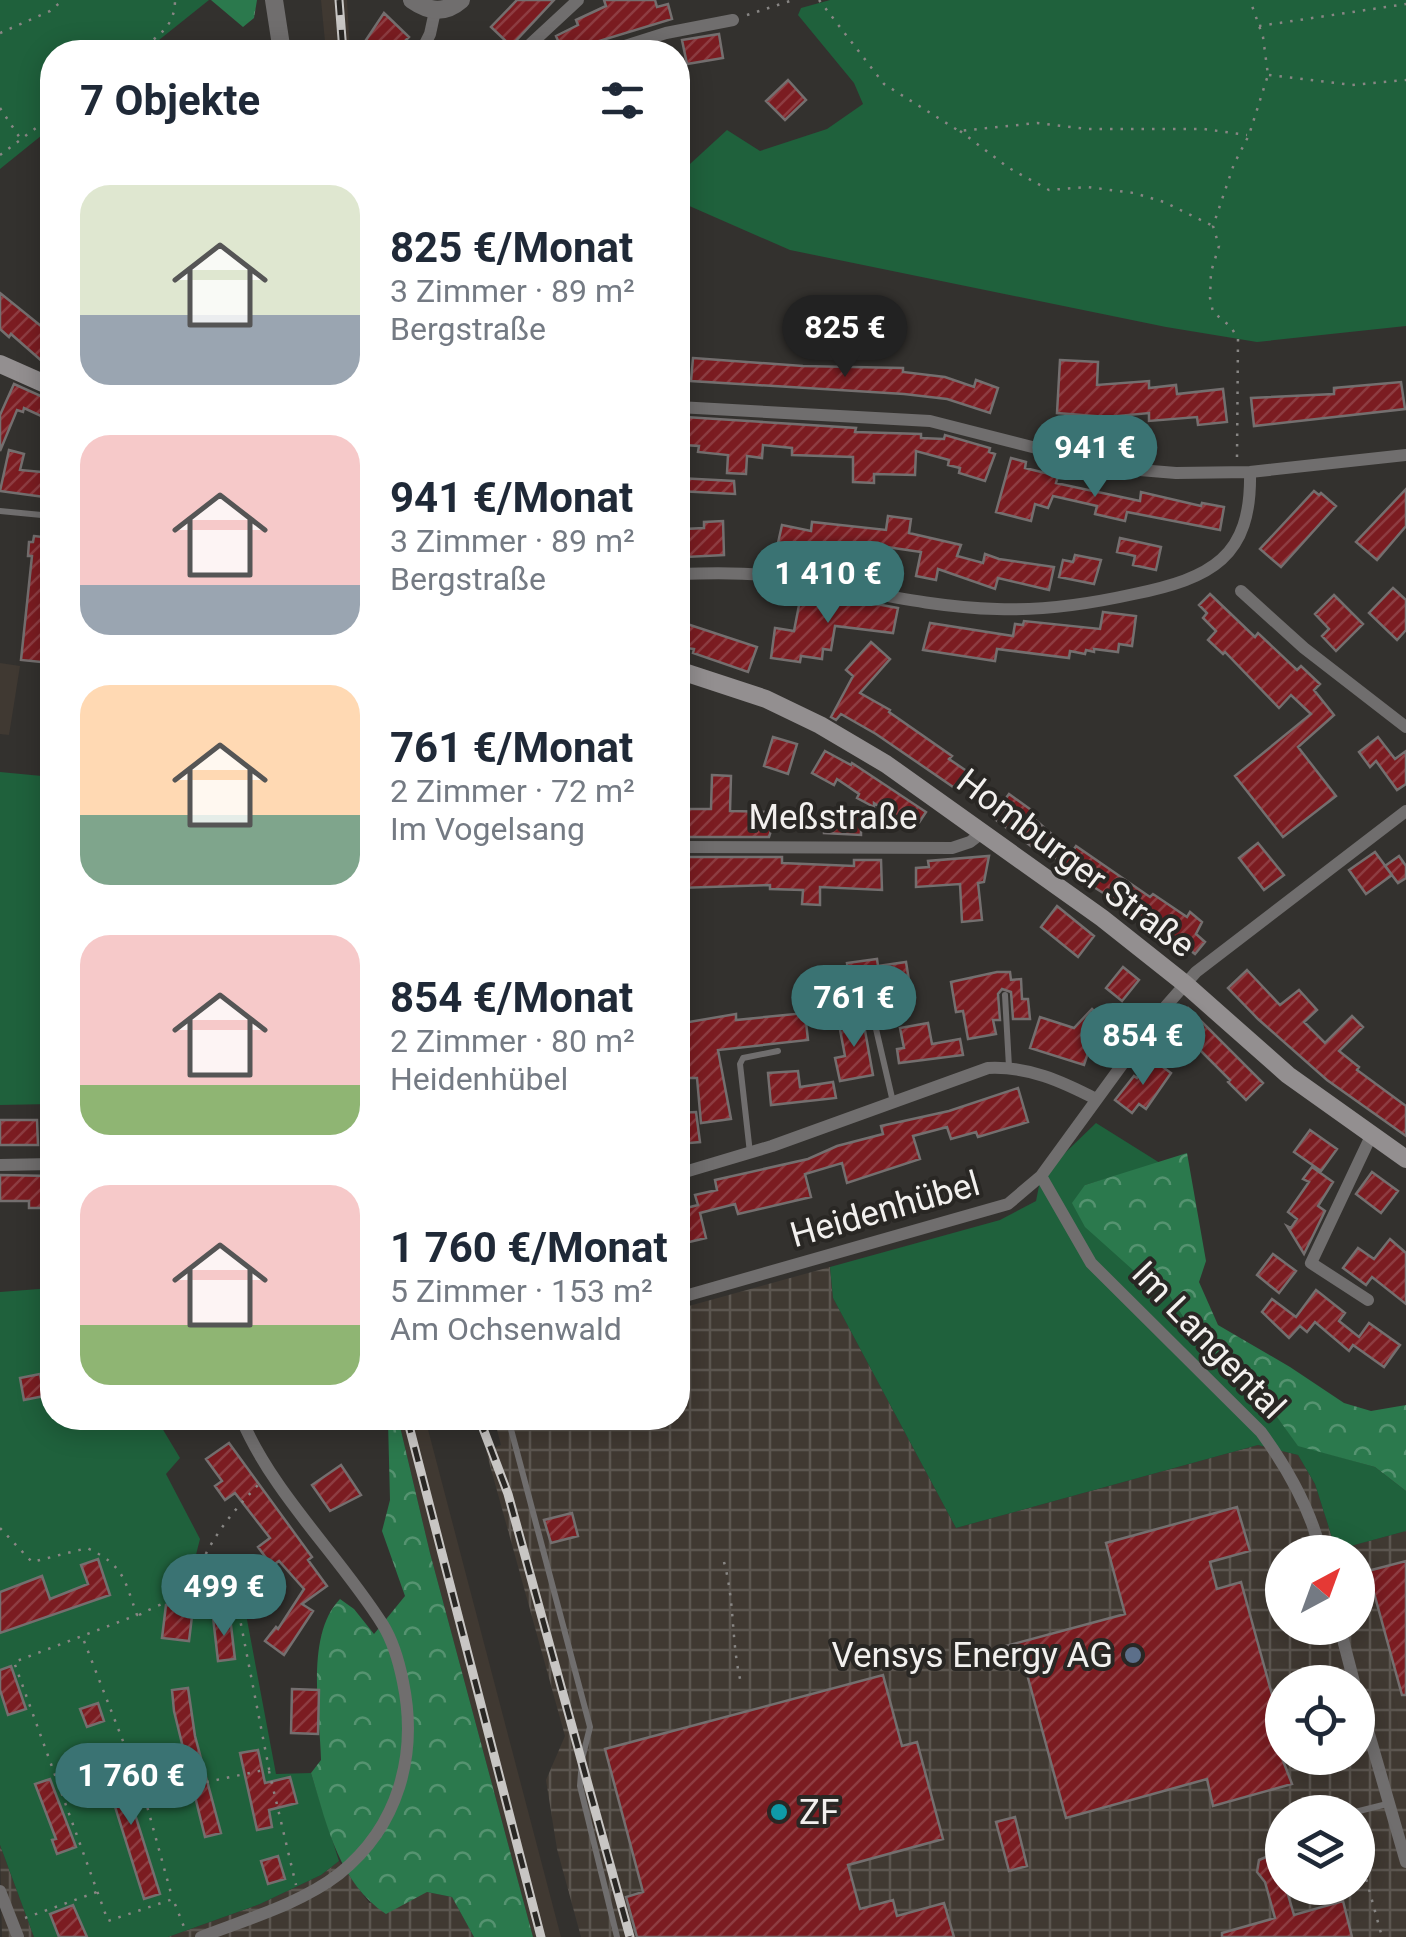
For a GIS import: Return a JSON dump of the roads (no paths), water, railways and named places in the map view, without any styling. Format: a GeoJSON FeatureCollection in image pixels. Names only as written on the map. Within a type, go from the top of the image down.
{"type":"FeatureCollection","features":[{"type":"Feature","properties":{"kind":"main road"},"geometry":{"type":"LineString","coordinates":[[0,365],[40,382]]}},
{"type":"Feature","properties":{"kind":"main road","name":"Homburger Straße"},"geometry":{"type":"LineString","coordinates":[[690,674],[766,698],[820,724],[886,764],[1102,918],[1184,983],[1288,1075],[1406,1159]]}},
{"type":"Feature","properties":{"kind":"street"},"geometry":{"type":"LineString","coordinates":[[274,0],[280,40]]}},
{"type":"Feature","properties":{"kind":"street"},"geometry":{"type":"LineString","coordinates":[[412,0],[436,11],[462,0]]}},
{"type":"Feature","properties":{"kind":"street"},"geometry":{"type":"LineString","coordinates":[[535,40],[578,0]]}},
{"type":"Feature","properties":{"kind":"street"},"geometry":{"type":"LineString","coordinates":[[427,40],[436,11]]}},
{"type":"Feature","properties":{"kind":"street"},"geometry":{"type":"LineString","coordinates":[[644,40],[734,20]]}},
{"type":"Feature","properties":{"kind":"street"},"geometry":{"type":"LineString","coordinates":[[690,408],[930,421],[1115,468],[1176,474],[1245,472],[1406,454]]}},
{"type":"Feature","properties":{"kind":"street"},"geometry":{"type":"LineString","coordinates":[[690,574],[760,575],[996,609],[1102,601],[1183,582],[1217,565],[1232,549],[1246,524],[1251,504],[1245,472]]}},
{"type":"Feature","properties":{"kind":"street"},"geometry":{"type":"LineString","coordinates":[[1242,591],[1304,648],[1406,727]]}},
{"type":"Feature","properties":{"kind":"street","name":"Heidenhübel"},"geometry":{"type":"LineString","coordinates":[[690,1295],[1008,1204],[1041,1176],[1184,983],[1406,811]]}},
{"type":"Feature","properties":{"kind":"street","name":"Meßstraße"},"geometry":{"type":"LineString","coordinates":[[690,847],[952,848],[983,832]]}},
{"type":"Feature","properties":{"kind":"street"},"geometry":{"type":"LineString","coordinates":[[690,1170],[750,1153],[968,1073],[1010,1067],[1044,1074],[1096,1100]]}},
{"type":"Feature","properties":{"kind":"street"},"geometry":{"type":"LineString","coordinates":[[1368,1300],[1310,1263],[1371,1136]]}},
{"type":"Feature","properties":{"kind":"street"},"geometry":{"type":"LineString","coordinates":[[0,1165],[40,1164]]}},
{"type":"Feature","properties":{"kind":"street","name":"Im Langental"},"geometry":{"type":"LineString","coordinates":[[1041,1176],[1091,1263],[1261,1432],[1281,1458],[1296,1484],[1315,1535]]}},
{"type":"Feature","properties":{"kind":"street"},"geometry":{"type":"LineString","coordinates":[[201,1937],[298,1897],[340,1873],[359,1855],[388,1815],[407,1765],[410,1730],[394,1647],[361,1591],[271,1472],[248,1430]]}},
{"type":"Feature","properties":{"kind":"street"},"geometry":{"type":"LineString","coordinates":[[1375,1755],[1406,1862]]}},
{"type":"Feature","properties":{"kind":"street"},"geometry":{"type":"LineString","coordinates":[[0,1891],[18,1937]]}},
{"type":"Feature","properties":{"kind":"lane"},"geometry":{"type":"LineString","coordinates":[[0,511],[40,515]]}},
{"type":"Feature","properties":{"kind":"lane"},"geometry":{"type":"LineString","coordinates":[[866,986],[893,1102]]}},
{"type":"Feature","properties":{"kind":"lane"},"geometry":{"type":"LineString","coordinates":[[1006,995],[1010,1067]]}},
{"type":"Feature","properties":{"kind":"lane"},"geometry":{"type":"LineString","coordinates":[[750,1153],[740,1064],[750,1055],[778,1051]]}},
{"type":"Feature","properties":{"kind":"lane"},"geometry":{"type":"LineString","coordinates":[[511,1430],[590,1728],[580,1786],[617,1937]]}},
{"type":"Feature","properties":{"kind":"lane"},"geometry":{"type":"LineString","coordinates":[[1375,1807],[1389,1804]]}},
{"type":"Feature","properties":{"kind":"railway"},"geometry":{"type":"LineString","coordinates":[[339,0],[342,40]]}},
{"type":"Feature","properties":{"kind":"railway"},"geometry":{"type":"LineString","coordinates":[[410,1430],[541,1937]]}},
{"type":"Feature","properties":{"kind":"railway"},"geometry":{"type":"LineString","coordinates":[[484,1430],[508,1494],[630,1937]]}},
{"type":"Feature","properties":{"kind":"place","name":"Vensys Energy AG"},"geometry":{"type":"Point","coordinates":[1133,1655]}},
{"type":"Feature","properties":{"kind":"place","name":"ZF"},"geometry":{"type":"Point","coordinates":[779,1812]}}]}
